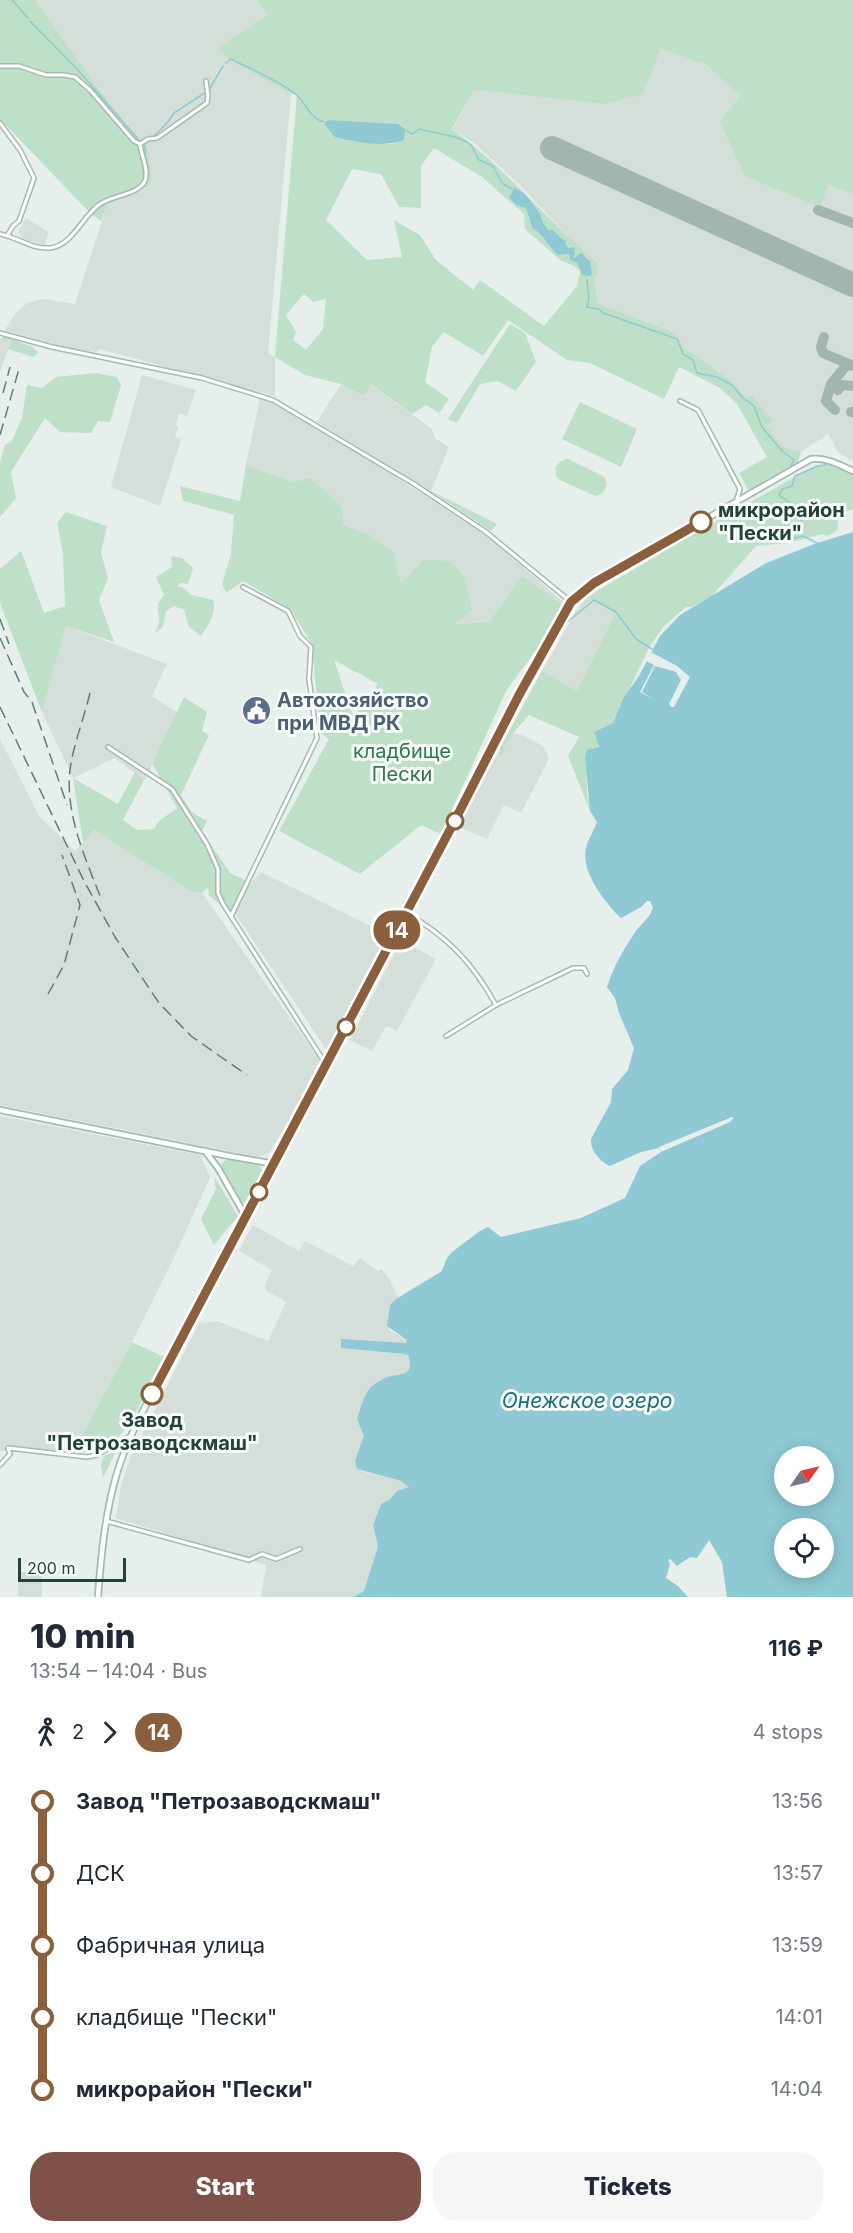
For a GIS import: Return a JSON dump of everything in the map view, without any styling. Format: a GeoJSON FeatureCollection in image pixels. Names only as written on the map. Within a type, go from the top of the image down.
{"type":"FeatureCollection","features":[{"type":"Feature","properties":{"kind":"main road"},"geometry":{"type":"LineString","coordinates":[[98,1597],[106,1521],[118,1470],[132,1435],[519,695],[571,602],[594,583],[811,459],[819,458],[853,471]]}},
{"type":"Feature","properties":{"kind":"main road"},"geometry":{"type":"LineString","coordinates":[[0,1110],[262,1162],[276,1159]]}},
{"type":"Feature","properties":{"kind":"main road"},"geometry":{"type":"LineString","coordinates":[[205,1151],[218,1168],[246,1217]]}},
{"type":"Feature","properties":{"kind":"main road"},"geometry":{"type":"LineString","coordinates":[[218,1168],[223,1158],[230,1156]]}},
{"type":"Feature","properties":{"kind":"main road"},"geometry":{"type":"LineString","coordinates":[[262,1162],[268,1170],[267,1175]]}},
{"type":"Feature","properties":{"kind":"main road"},"geometry":{"type":"LineString","coordinates":[[237,1203],[244,1206],[252,1204]]}},
{"type":"Feature","properties":{"kind":"street"},"geometry":{"type":"LineString","coordinates":[[0,66],[19,66],[46,75],[75,77],[90,90],[134,141],[140,144]]}},
{"type":"Feature","properties":{"kind":"street"},"geometry":{"type":"LineString","coordinates":[[140,144],[148,139],[157,138],[207,103],[206,81]]}},
{"type":"Feature","properties":{"kind":"street"},"geometry":{"type":"LineString","coordinates":[[0,123],[20,150],[34,178],[19,220],[7,236]]}},
{"type":"Feature","properties":{"kind":"street"},"geometry":{"type":"LineString","coordinates":[[0,234],[50,249],[65,242],[100,203],[139,188],[146,179],[140,144]]}},
{"type":"Feature","properties":{"kind":"street"},"geometry":{"type":"LineString","coordinates":[[0,333],[52,347],[202,378],[273,400],[402,477],[486,532],[571,602]]}},
{"type":"Feature","properties":{"kind":"street"},"geometry":{"type":"LineString","coordinates":[[680,401],[698,410],[740,489],[736,502]]}},
{"type":"Feature","properties":{"kind":"street"},"geometry":{"type":"LineString","coordinates":[[231,916],[317,738],[309,679],[311,648],[300,636],[288,611],[243,587]]}},
{"type":"Feature","properties":{"kind":"street"},"geometry":{"type":"LineString","coordinates":[[108,747],[172,789],[207,844],[218,869],[218,893],[222,904],[326,1064]]}},
{"type":"Feature","properties":{"kind":"street"},"geometry":{"type":"LineString","coordinates":[[405,912],[428,925],[449,941],[483,981],[496,1005]]}},
{"type":"Feature","properties":{"kind":"street"},"geometry":{"type":"LineString","coordinates":[[446,1036],[496,1005],[573,968],[584,968],[588,974]]}},
{"type":"Feature","properties":{"kind":"street"},"geometry":{"type":"LineString","coordinates":[[0,1465],[10,1454],[9,1448],[87,1457],[97,1455],[132,1435]]}},
{"type":"Feature","properties":{"kind":"street"},"geometry":{"type":"LineString","coordinates":[[106,1521],[249,1560],[262,1554],[276,1559],[300,1549]]}},
{"type":"Feature","properties":{"kind":"shaded area"},"geometry":{"type":"Polygon","coordinates":[[[35,0],[257,0],[267,15],[218,48],[233,62],[291,94],[268,353],[275,357],[275,396],[100,349],[96,352],[65,348],[5,330],[16,313],[27,303],[44,299],[75,304],[107,205],[147,188],[147,147],[114,110],[35,0]]]}},
{"type":"Feature","properties":{"kind":"shaded area"},"geometry":{"type":"Polygon","coordinates":[[[661,49],[705,64],[740,96],[820,208],[828,184],[853,194],[853,461],[839,453],[828,434],[801,452],[781,446],[767,426],[772,422],[746,399],[728,378],[684,348],[676,333],[599,304],[594,278],[598,263],[576,245],[518,183],[474,143],[453,129],[473,92],[479,90],[643,94],[661,49]]]}},
{"type":"Feature","properties":{"kind":"shaded area"},"geometry":{"type":"Polygon","coordinates":[[[26,218],[49,232],[45,245],[23,239],[18,232],[26,218]]]}},
{"type":"Feature","properties":{"kind":"shaded area"},"geometry":{"type":"Polygon","coordinates":[[[0,338],[11,341],[0,372],[0,338]]]}},
{"type":"Feature","properties":{"kind":"shaded area"},"geometry":{"type":"Polygon","coordinates":[[[142,375],[196,390],[187,416],[179,413],[175,426],[178,427],[175,437],[181,439],[160,506],[111,487],[142,375]]]}},
{"type":"Feature","properties":{"kind":"shaded area"},"geometry":{"type":"Polygon","coordinates":[[[341,384],[364,396],[370,384],[432,429],[435,438],[449,447],[431,491],[317,422],[341,384]]]}},
{"type":"Feature","properties":{"kind":"shaded area"},"geometry":{"type":"Polygon","coordinates":[[[260,397],[373,462],[484,534],[567,605],[567,608],[522,577],[489,622],[453,624],[401,583],[368,534],[343,525],[294,482],[246,465],[260,397]]]}},
{"type":"Feature","properties":{"kind":"shaded area"},"geometry":{"type":"Polygon","coordinates":[[[587,597],[615,614],[577,692],[542,671],[587,597]]]}},
{"type":"Feature","properties":{"kind":"shaded area"},"geometry":{"type":"Polygon","coordinates":[[[66,626],[167,664],[152,696],[177,712],[152,763],[150,774],[144,780],[115,758],[73,778],[42,712],[66,626]]]}},
{"type":"Feature","properties":{"kind":"shaded area"},"geometry":{"type":"Polygon","coordinates":[[[511,733],[522,735],[543,746],[549,759],[521,813],[504,805],[487,839],[459,827],[500,748],[498,755],[503,753],[505,743],[511,733]]]}},
{"type":"Feature","properties":{"kind":"shaded area"},"geometry":{"type":"Polygon","coordinates":[[[0,739],[39,816],[75,851],[94,830],[190,891],[202,893],[322,1064],[269,1153],[258,1157],[0,1105],[0,739]]]}},
{"type":"Feature","properties":{"kind":"shaded area"},"geometry":{"type":"Polygon","coordinates":[[[261,872],[387,934],[328,1052],[236,915],[251,883],[261,872]]]}},
{"type":"Feature","properties":{"kind":"shaded area"},"geometry":{"type":"Polygon","coordinates":[[[401,940],[436,959],[397,1031],[386,1026],[372,1051],[350,1040],[401,940]]]}},
{"type":"Feature","properties":{"kind":"shaded area"},"geometry":{"type":"Polygon","coordinates":[[[0,1116],[200,1155],[210,1177],[178,1249],[132,1342],[73,1452],[0,1451],[0,1116]]]}},
{"type":"Feature","properties":{"kind":"shaded area"},"geometry":{"type":"Polygon","coordinates":[[[253,1225],[299,1251],[305,1241],[353,1266],[360,1258],[378,1271],[381,1269],[388,1277],[398,1297],[390,1305],[389,1330],[407,1340],[405,1344],[341,1348],[405,1354],[408,1355],[411,1367],[406,1373],[382,1379],[372,1387],[357,1419],[364,1432],[360,1471],[401,1481],[409,1487],[397,1491],[389,1500],[381,1504],[373,1525],[378,1546],[364,1591],[353,1597],[261,1597],[266,1565],[116,1518],[121,1485],[129,1461],[199,1323],[217,1321],[268,1341],[286,1302],[265,1290],[265,1284],[272,1270],[239,1251],[253,1225]]]}},
{"type":"Feature","properties":{"kind":"shaded area"},"geometry":{"type":"Polygon","coordinates":[[[18,1572],[42,1572],[42,1597],[18,1597],[18,1572]]]}},
{"type":"Feature","properties":{"kind":"green space"},"geometry":{"type":"Polygon","coordinates":[[[0,0],[35,0],[114,110],[147,147],[152,181],[147,187],[107,205],[101,221],[91,214],[0,119],[0,0]]]}},
{"type":"Feature","properties":{"kind":"green space"},"geometry":{"type":"Polygon","coordinates":[[[257,0],[853,0],[853,194],[828,185],[821,208],[745,176],[720,122],[740,96],[705,64],[661,49],[643,94],[604,104],[479,90],[473,92],[452,129],[490,160],[598,263],[597,276],[594,279],[599,304],[676,333],[684,348],[728,378],[746,398],[752,396],[773,421],[767,426],[781,446],[801,452],[797,465],[749,492],[739,473],[767,457],[737,404],[720,388],[679,367],[664,399],[590,363],[567,360],[508,320],[483,356],[444,332],[432,347],[425,382],[449,399],[439,413],[426,405],[412,414],[371,384],[364,396],[341,384],[305,375],[275,357],[297,94],[291,94],[233,62],[217,48],[267,15],[257,0]],[[329,120],[348,140],[393,144],[398,124],[329,120]],[[434,148],[421,166],[421,208],[399,207],[381,174],[352,169],[326,220],[367,260],[402,257],[394,220],[420,235],[436,260],[473,290],[480,280],[544,326],[577,286],[580,272],[576,267],[560,260],[525,229],[524,214],[482,177],[434,148]],[[514,187],[509,198],[526,208],[532,228],[558,255],[569,254],[570,260],[579,262],[584,274],[592,269],[586,256],[572,259],[573,250],[553,230],[545,227],[525,194],[514,187]],[[304,294],[286,315],[296,332],[293,340],[306,350],[323,329],[326,299],[313,302],[304,294]]]}},
{"type":"Feature","properties":{"kind":"green space"},"geometry":{"type":"Polygon","coordinates":[[[510,324],[525,333],[536,362],[516,391],[498,381],[480,384],[457,423],[448,419],[510,324]]]}},
{"type":"Feature","properties":{"kind":"green space"},"geometry":{"type":"Polygon","coordinates":[[[3,336],[33,347],[38,353],[33,357],[8,349],[11,341],[2,339],[3,336]]]}},
{"type":"Feature","properties":{"kind":"green space"},"geometry":{"type":"Polygon","coordinates":[[[96,373],[117,377],[121,385],[110,422],[98,421],[91,433],[60,432],[45,418],[11,472],[16,498],[0,517],[0,462],[5,445],[12,441],[22,418],[27,385],[42,388],[56,377],[96,373]]]}},
{"type":"Feature","properties":{"kind":"green space"},"geometry":{"type":"Polygon","coordinates":[[[580,402],[637,429],[621,467],[562,439],[580,402]]]}},
{"type":"Feature","properties":{"kind":"green space"},"geometry":{"type":"Polygon","coordinates":[[[568,459],[603,476],[607,485],[602,494],[595,496],[556,476],[555,468],[561,461],[568,459]]]}},
{"type":"Feature","properties":{"kind":"green space"},"geometry":{"type":"Polygon","coordinates":[[[829,464],[853,475],[853,509],[841,516],[838,529],[834,533],[788,543],[756,546],[710,598],[686,607],[664,626],[650,646],[613,723],[594,732],[599,747],[586,752],[590,811],[568,756],[579,737],[529,715],[510,737],[503,753],[498,757],[500,748],[542,671],[577,691],[615,614],[587,597],[816,465],[829,464]]]}},
{"type":"Feature","properties":{"kind":"green space","name":"кладбище Пески"},"geometry":{"type":"Polygon","coordinates":[[[246,465],[294,482],[310,478],[342,507],[343,525],[368,534],[393,552],[401,583],[423,560],[450,561],[465,577],[472,610],[454,624],[489,622],[522,576],[567,608],[506,691],[441,834],[421,825],[360,874],[279,831],[329,739],[320,732],[312,644],[290,609],[243,581],[226,593],[222,584],[231,554],[234,515],[183,501],[180,486],[240,501],[246,465]],[[334,660],[353,716],[378,684],[334,660]]]}},
{"type":"Feature","properties":{"kind":"green space"},"geometry":{"type":"Polygon","coordinates":[[[431,491],[497,524],[491,531],[431,491]]]}},
{"type":"Feature","properties":{"kind":"green space"},"geometry":{"type":"Polygon","coordinates":[[[66,512],[107,526],[101,553],[108,578],[99,600],[114,642],[66,626],[42,712],[0,603],[0,569],[21,551],[44,613],[65,606],[63,553],[57,523],[66,512]]]}},
{"type":"Feature","properties":{"kind":"green space"},"geometry":{"type":"Polygon","coordinates":[[[171,556],[182,558],[193,568],[188,584],[180,583],[177,587],[182,587],[191,595],[213,600],[213,614],[201,636],[189,627],[184,610],[174,606],[166,611],[163,627],[155,633],[159,621],[158,604],[164,595],[156,577],[172,567],[171,556]]]}},
{"type":"Feature","properties":{"kind":"green space"},"geometry":{"type":"Polygon","coordinates":[[[184,697],[207,712],[202,731],[209,735],[181,795],[192,812],[207,821],[202,831],[230,873],[251,883],[236,915],[209,896],[208,887],[202,893],[190,891],[94,830],[83,842],[73,778],[118,804],[135,772],[144,780],[123,820],[137,830],[154,829],[159,821],[177,808],[152,763],[184,697]]]}},
{"type":"Feature","properties":{"kind":"green space"},"geometry":{"type":"Polygon","coordinates":[[[229,1158],[255,1164],[264,1174],[247,1203],[239,1201],[221,1168],[222,1163],[229,1158]]]}},
{"type":"Feature","properties":{"kind":"green space"},"geometry":{"type":"Polygon","coordinates":[[[214,1176],[238,1216],[214,1245],[201,1219],[216,1189],[214,1176]]]}},
{"type":"Feature","properties":{"kind":"green space"},"geometry":{"type":"Polygon","coordinates":[[[132,1342],[164,1357],[136,1412],[127,1426],[107,1447],[94,1453],[73,1452],[132,1342]]]}},
{"type":"Feature","properties":{"kind":"green space"},"geometry":{"type":"Polygon","coordinates":[[[116,1451],[103,1478],[101,1465],[104,1456],[116,1451]]]}},
{"type":"Feature","properties":{"kind":"water"},"geometry":{"type":"Polygon","coordinates":[[[329,120],[398,124],[405,129],[404,140],[378,144],[335,137],[325,125],[325,122],[329,120]]]}},
{"type":"Feature","properties":{"kind":"water"},"geometry":{"type":"Polygon","coordinates":[[[514,187],[525,194],[549,230],[553,230],[565,240],[569,248],[576,249],[573,249],[575,251],[573,259],[581,253],[590,261],[592,273],[590,276],[582,275],[578,263],[570,260],[569,254],[558,255],[532,228],[526,208],[517,205],[509,198],[514,187]]]}},
{"type":"Feature","properties":{"kind":"water","name":"Онежское озеро"},"geometry":{"type":"Polygon","coordinates":[[[853,532],[853,1597],[727,1597],[722,1562],[709,1540],[697,1558],[690,1557],[677,1566],[670,1559],[668,1560],[670,1564],[666,1578],[688,1597],[353,1597],[364,1591],[378,1546],[373,1525],[381,1504],[389,1500],[397,1491],[409,1487],[401,1481],[357,1469],[355,1461],[364,1436],[357,1419],[364,1398],[371,1387],[383,1379],[404,1373],[410,1368],[410,1363],[408,1355],[405,1354],[341,1348],[341,1339],[406,1343],[407,1340],[387,1326],[390,1305],[442,1271],[452,1252],[480,1231],[488,1227],[501,1237],[581,1218],[625,1198],[640,1166],[661,1152],[659,1148],[641,1152],[610,1166],[596,1155],[591,1143],[611,1102],[612,1089],[628,1070],[634,1048],[615,998],[607,987],[623,951],[653,907],[650,901],[647,901],[621,918],[608,904],[590,877],[585,857],[586,848],[597,822],[590,811],[585,757],[587,750],[599,747],[594,732],[613,723],[624,697],[639,676],[660,636],[680,615],[766,563],[853,532]]]}},
{"type":"Feature","properties":{"kind":"pier"},"geometry":{"type":"Polygon","coordinates":[[[651,652],[677,666],[690,677],[674,707],[669,704],[681,680],[676,672],[655,666],[642,692],[653,699],[640,692],[654,665],[646,661],[651,652]]]}},
{"type":"Feature","properties":{"kind":"pier"},"geometry":{"type":"Polygon","coordinates":[[[734,1118],[730,1122],[661,1152],[659,1147],[734,1118]]]}},
{"type":"Feature","properties":{"kind":"waterway"},"geometry":{"type":"LineString","coordinates":[[12,0],[28,18]]}},
{"type":"Feature","properties":{"kind":"waterway"},"geometry":{"type":"LineString","coordinates":[[30,21],[77,69],[138,139]]}},
{"type":"Feature","properties":{"kind":"waterway"},"geometry":{"type":"LineString","coordinates":[[226,63],[231,59],[280,83],[294,93],[315,117],[324,122]]}},
{"type":"Feature","properties":{"kind":"waterway"},"geometry":{"type":"LineString","coordinates":[[209,90],[223,66]]}},
{"type":"Feature","properties":{"kind":"waterway"},"geometry":{"type":"LineString","coordinates":[[153,137],[174,113],[206,92]]}},
{"type":"Feature","properties":{"kind":"waterway"},"geometry":{"type":"LineString","coordinates":[[406,131],[413,134],[419,129],[467,142],[479,160],[493,166],[502,183],[512,189]]}},
{"type":"Feature","properties":{"kind":"waterway"},"geometry":{"type":"LineString","coordinates":[[143,145],[149,140]]}},
{"type":"Feature","properties":{"kind":"waterway"},"geometry":{"type":"LineString","coordinates":[[145,146],[146,162]]}},
{"type":"Feature","properties":{"kind":"waterway"},"geometry":{"type":"LineString","coordinates":[[587,280],[589,299],[587,307],[599,309],[603,313],[677,339],[683,354],[693,360],[697,373],[717,377],[732,385],[743,398],[754,406],[762,427],[782,451],[794,460],[791,466]]}},
{"type":"Feature","properties":{"kind":"waterway"},"geometry":{"type":"LineString","coordinates":[[817,543],[803,536],[783,541],[781,539],[788,529],[799,524],[803,517],[799,509],[779,495],[782,489],[792,486],[795,476],[826,465]]}},
{"type":"Feature","properties":{"kind":"waterway"},"geometry":{"type":"LineString","coordinates":[[566,623],[594,600],[616,612],[636,639],[652,649]]}},
{"type":"Feature","properties":{"kind":"taxiway"},"geometry":{"type":"LineString","coordinates":[[818,210],[853,223]]}},
{"type":"Feature","properties":{"kind":"taxiway"},"geometry":{"type":"LineString","coordinates":[[824,337],[821,347],[823,353],[853,366]]}},
{"type":"Feature","properties":{"kind":"taxiway"},"geometry":{"type":"LineString","coordinates":[[835,410],[826,401],[831,384],[846,366],[851,365]]}},
{"type":"Feature","properties":{"kind":"taxiway"},"geometry":{"type":"LineString","coordinates":[[838,390],[842,385],[853,386]]}},
{"type":"Feature","properties":{"kind":"runway"},"geometry":{"type":"LineString","coordinates":[[552,148],[853,285]]}},
{"type":"Feature","properties":{"kind":"railway"},"geometry":{"type":"LineString","coordinates":[[3,393],[10,367]]}},
{"type":"Feature","properties":{"kind":"railway"},"geometry":{"type":"LineString","coordinates":[[0,435],[19,369]]}},
{"type":"Feature","properties":{"kind":"railway"},"geometry":{"type":"LineString","coordinates":[[0,619],[9,644]]}},
{"type":"Feature","properties":{"kind":"railway"},"geometry":{"type":"LineString","coordinates":[[0,638],[24,692],[32,702],[67,805]]}},
{"type":"Feature","properties":{"kind":"railway"},"geometry":{"type":"LineString","coordinates":[[90,693],[74,751],[69,786],[73,819],[100,896]]}},
{"type":"Feature","properties":{"kind":"railway"},"geometry":{"type":"LineString","coordinates":[[0,707],[85,883],[115,937],[159,1003],[191,1036],[247,1075]]}},
{"type":"Feature","properties":{"kind":"railway"},"geometry":{"type":"LineString","coordinates":[[48,994],[64,965],[80,905],[62,855]]}},
{"type":"Feature","properties":{"kind":"bus line","name":"14"},"geometry":{"type":"LineString","coordinates":[[152,1394],[559,621],[571,602],[581,592],[701,522]]}},
{"type":"Feature","properties":{"kind":"place","name":"микрорайон \"Пески\""},"geometry":{"type":"Point","coordinates":[701,522]}},
{"type":"Feature","properties":{"kind":"place","name":"Автохозяйство при МВД РК"},"geometry":{"type":"Point","coordinates":[256,711]}},
{"type":"Feature","properties":{"kind":"place","name":"Завод \"Петрозаводскмаш\""},"geometry":{"type":"Point","coordinates":[152,1394]}}]}
